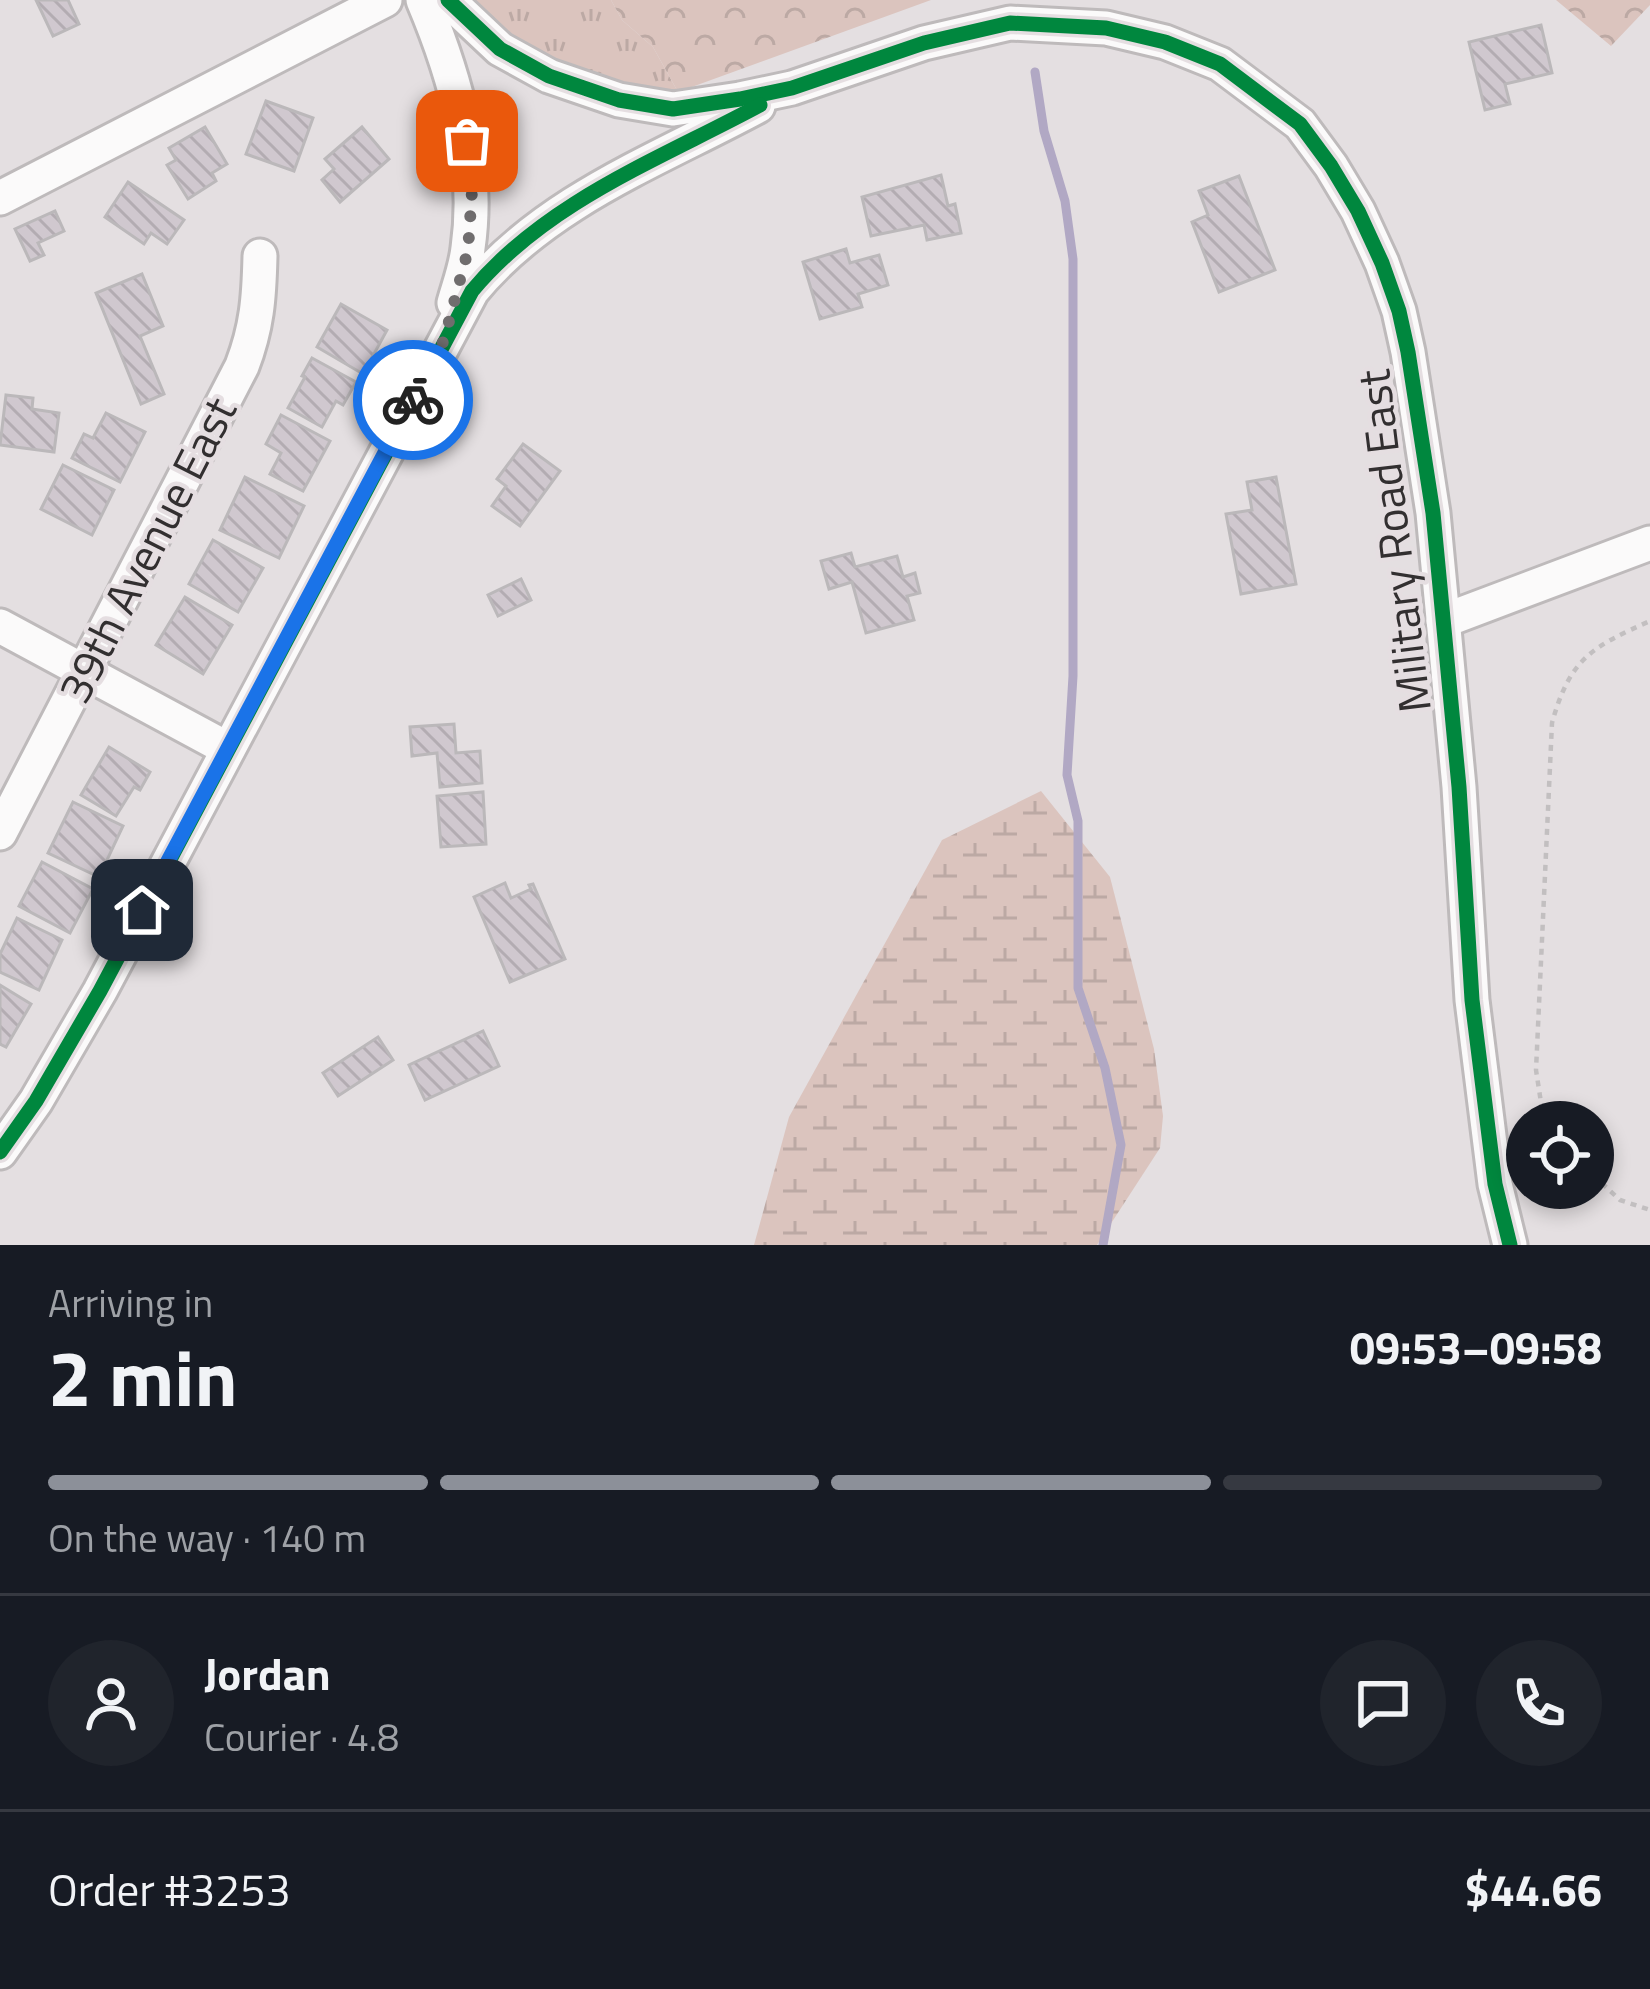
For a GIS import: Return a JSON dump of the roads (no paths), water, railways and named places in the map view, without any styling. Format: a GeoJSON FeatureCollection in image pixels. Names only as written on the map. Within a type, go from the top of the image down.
{"type":"FeatureCollection","features":[{"type":"Feature","properties":{"kind":"street"},"geometry":{"type":"LineString","coordinates":[[0,198],[386,0]]}},
{"type":"Feature","properties":{"kind":"street"},"geometry":{"type":"LineString","coordinates":[[423,0],[467,141],[472,191],[468,250],[444,340]]}},
{"type":"Feature","properties":{"kind":"street","name":"Military Road East"},"geometry":{"type":"LineString","coordinates":[[448,0],[500,49],[549,76],[619,100],[673,109],[792,88],[924,43],[1010,23],[1059,24],[1106,28],[1165,42],[1220,64],[1300,124],[1358,211],[1399,310],[1424,437],[1459,788],[1472,1000],[1496,1184],[1510,1245]]}},
{"type":"Feature","properties":{"kind":"street"},"geometry":{"type":"LineString","coordinates":[[0,1152],[36,1101],[100,991],[472,290],[523,238],[563,210],[792,88]]}},
{"type":"Feature","properties":{"kind":"street","name":"39th Avenue East"},"geometry":{"type":"LineString","coordinates":[[0,833],[242,366],[260,304],[260,256]]}},
{"type":"Feature","properties":{"kind":"street"},"geometry":{"type":"LineString","coordinates":[[1444,621],[1650,543]]}},
{"type":"Feature","properties":{"kind":"street"},"geometry":{"type":"LineString","coordinates":[[0,626],[228,749]]}},
{"type":"Feature","properties":{"kind":"waterway"},"geometry":{"type":"LineString","coordinates":[[1035,72],[1044,131],[1065,201],[1073,259],[1073,676],[1067,775],[1078,821],[1078,988],[1105,1068],[1121,1145],[1103,1245]]}}]}
